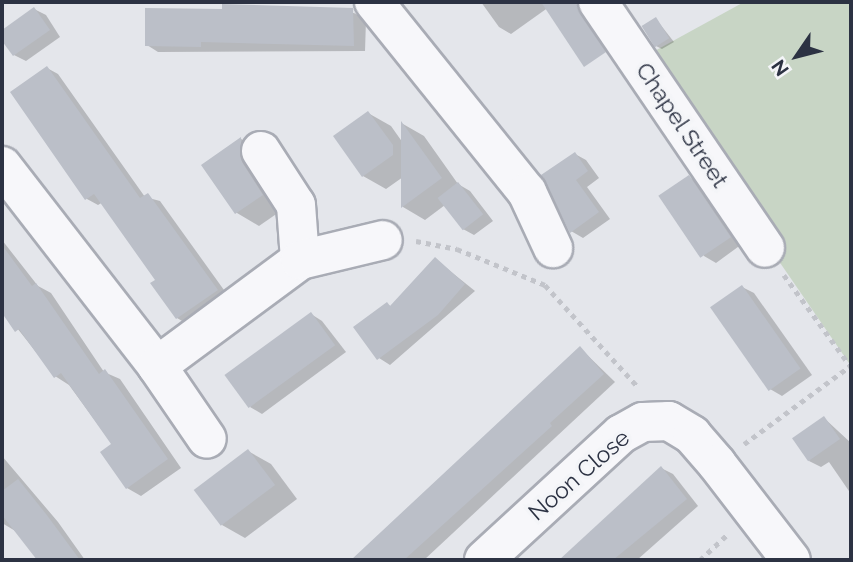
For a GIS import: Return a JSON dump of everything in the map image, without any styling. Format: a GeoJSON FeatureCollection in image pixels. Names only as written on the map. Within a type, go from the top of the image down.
{"type":"FeatureCollection","features":[{"type":"Feature","properties":{"kind":"street"},"geometry":{"type":"LineString","coordinates":[[374,2],[527,192],[553,248]]}},
{"type":"Feature","properties":{"kind":"street","name":"Chapel Street"},"geometry":{"type":"LineString","coordinates":[[598,2],[765,248]]}},
{"type":"Feature","properties":{"kind":"street"},"geometry":{"type":"LineString","coordinates":[[261,151],[296,205],[300,260]]}},
{"type":"Feature","properties":{"kind":"street"},"geometry":{"type":"LineString","coordinates":[[2,166],[157,366],[207,439]]}},
{"type":"Feature","properties":{"kind":"street"},"geometry":{"type":"LineString","coordinates":[[157,366],[300,260],[383,240]]}},
{"type":"Feature","properties":{"kind":"street"},"geometry":{"type":"LineString","coordinates":[[669,421],[692,435],[791,560]]}},
{"type":"Feature","properties":{"kind":"street","name":"Noon Close"},"geometry":{"type":"LineString","coordinates":[[484,560],[621,433],[643,422],[669,421]]}},
{"type":"Feature","properties":{"kind":"path"},"geometry":{"type":"LineString","coordinates":[[383,240],[457,249],[545,285],[669,421]]}},
{"type":"Feature","properties":{"kind":"path"},"geometry":{"type":"LineString","coordinates":[[717,464],[850,367],[765,248]]}},
{"type":"Feature","properties":{"kind":"green space"},"geometry":{"type":"Polygon","coordinates":[[[744,2],[851,2],[851,366],[640,59],[744,2]]]}},
{"type":"Feature","properties":{"kind":"building"},"geometry":{"type":"Polygon","coordinates":[[[541,2],[576,2],[606,52],[584,67],[541,2]]]}},
{"type":"Feature","properties":{"kind":"building"},"geometry":{"type":"Polygon","coordinates":[[[222,4],[353,8],[354,46],[201,42],[201,47],[145,46],[145,8],[222,9],[222,4]]]}},
{"type":"Feature","properties":{"kind":"building"},"geometry":{"type":"Polygon","coordinates":[[[34,7],[50,30],[13,56],[2,41],[2,30],[34,7]]]}},
{"type":"Feature","properties":{"kind":"building"},"geometry":{"type":"Polygon","coordinates":[[[656,17],[669,38],[655,47],[642,26],[656,17]]]}},
{"type":"Feature","properties":{"kind":"building"},"geometry":{"type":"Polygon","coordinates":[[[47,66],[140,198],[148,193],[218,290],[176,319],[150,283],[155,280],[94,194],[85,200],[10,92],[47,66]]]}},
{"type":"Feature","properties":{"kind":"building"},"geometry":{"type":"Polygon","coordinates":[[[368,111],[393,145],[393,155],[362,177],[333,136],[368,111]]]}},
{"type":"Feature","properties":{"kind":"building"},"geometry":{"type":"Polygon","coordinates":[[[401,121],[442,178],[401,208],[401,121]]]}},
{"type":"Feature","properties":{"kind":"building"},"geometry":{"type":"Polygon","coordinates":[[[241,137],[242,162],[263,195],[235,214],[201,165],[241,137]]]}},
{"type":"Feature","properties":{"kind":"building"},"geometry":{"type":"Polygon","coordinates":[[[575,152],[588,171],[576,180],[599,212],[570,233],[541,175],[575,152]]]}},
{"type":"Feature","properties":{"kind":"building"},"geometry":{"type":"Polygon","coordinates":[[[689,175],[731,237],[700,258],[658,196],[689,175]]]}},
{"type":"Feature","properties":{"kind":"building"},"geometry":{"type":"Polygon","coordinates":[[[458,182],[483,214],[463,230],[438,198],[458,182]]]}},
{"type":"Feature","properties":{"kind":"building"},"geometry":{"type":"Polygon","coordinates":[[[2,245],[32,286],[36,283],[99,374],[105,369],[168,459],[126,489],[100,452],[111,444],[61,373],[54,378],[19,329],[15,332],[2,313],[2,245]]]}},
{"type":"Feature","properties":{"kind":"building"},"geometry":{"type":"Polygon","coordinates":[[[435,257],[465,284],[438,315],[377,360],[353,327],[387,302],[390,306],[435,257]]]}},
{"type":"Feature","properties":{"kind":"building"},"geometry":{"type":"Polygon","coordinates":[[[742,285],[801,369],[769,391],[710,307],[742,285]]]}},
{"type":"Feature","properties":{"kind":"building"},"geometry":{"type":"Polygon","coordinates":[[[311,312],[335,345],[249,408],[224,375],[311,312]]]}},
{"type":"Feature","properties":{"kind":"building"},"geometry":{"type":"Polygon","coordinates":[[[580,346],[604,374],[550,423],[552,426],[404,560],[351,560],[580,346]]]}},
{"type":"Feature","properties":{"kind":"building"},"geometry":{"type":"Polygon","coordinates":[[[824,416],[840,439],[808,461],[792,438],[824,416]]]}},
{"type":"Feature","properties":{"kind":"building"},"geometry":{"type":"Polygon","coordinates":[[[248,449],[275,485],[221,526],[194,490],[248,449]]]}},
{"type":"Feature","properties":{"kind":"building"},"geometry":{"type":"Polygon","coordinates":[[[661,466],[687,499],[613,560],[559,560],[661,466]]]}},
{"type":"Feature","properties":{"kind":"building"},"geometry":{"type":"Polygon","coordinates":[[[18,479],[80,560],[37,560],[2,515],[2,491],[18,479]]]}}]}
